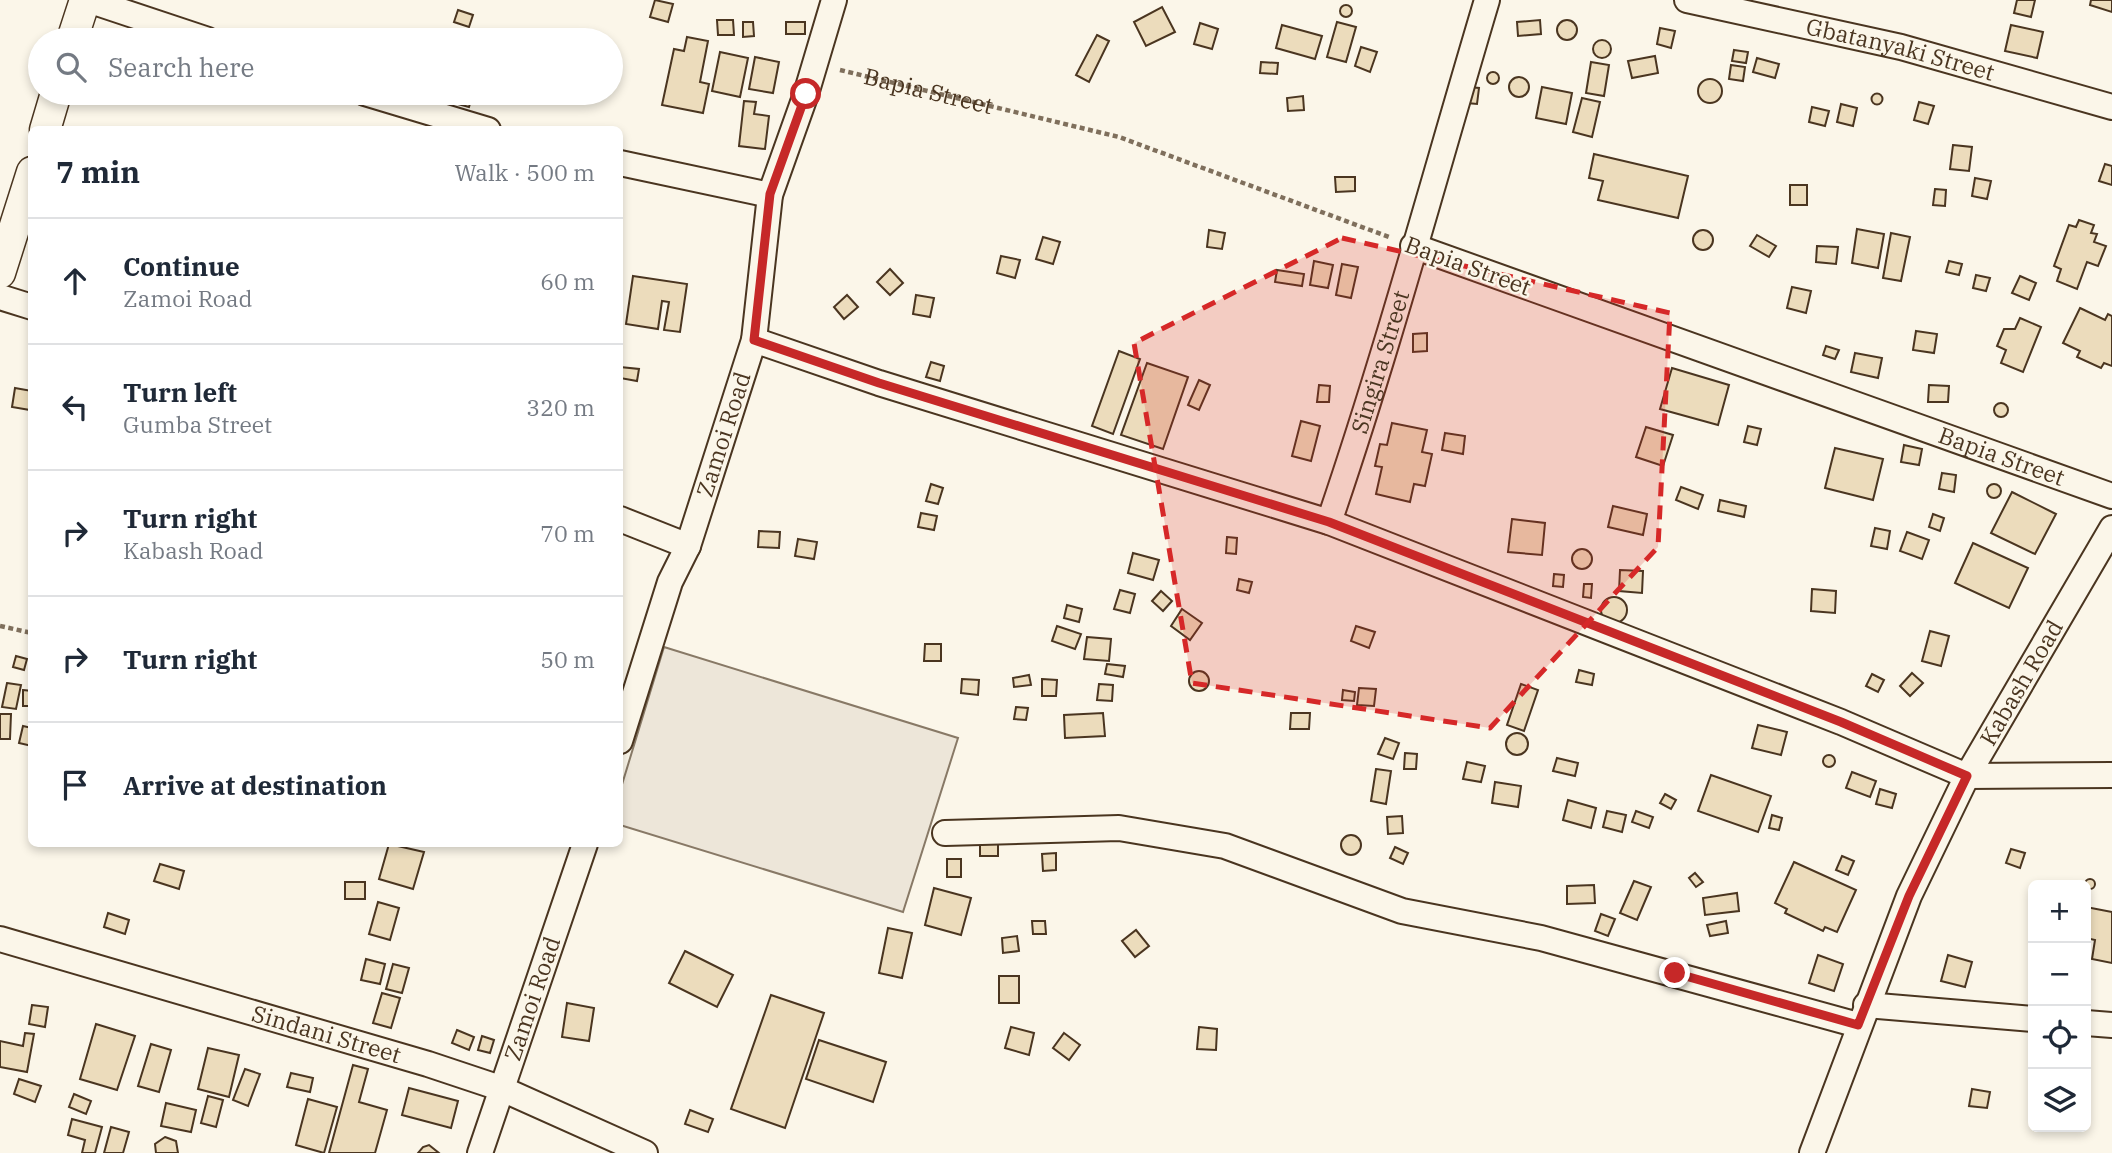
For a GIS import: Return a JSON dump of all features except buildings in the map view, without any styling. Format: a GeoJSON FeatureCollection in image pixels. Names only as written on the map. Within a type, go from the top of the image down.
{"type":"FeatureCollection","features":[{"type":"Feature","properties":{"kind":"street"},"geometry":{"type":"LineString","coordinates":[[76,28],[86,0],[171,28]]}},
{"type":"Feature","properties":{"kind":"street","name":"Zamoi Road"},"geometry":{"type":"LineString","coordinates":[[623,731],[670,582],[688,546],[754,340],[770,194],[834,0]]}},
{"type":"Feature","properties":{"kind":"street","name":"Singira Street"},"geometry":{"type":"LineString","coordinates":[[1329,522],[1368,408],[1413,246],[1488,0]]}},
{"type":"Feature","properties":{"kind":"street","name":"Gbatanyaki Street"},"geometry":{"type":"LineString","coordinates":[[1687,0],[1900,47],[2112,107]]}},
{"type":"Feature","properties":{"kind":"street"},"geometry":{"type":"LineString","coordinates":[[46,126],[52,105]]}},
{"type":"Feature","properties":{"kind":"street"},"geometry":{"type":"LineString","coordinates":[[405,105],[475,126]]}},
{"type":"Feature","properties":{"kind":"street"},"geometry":{"type":"LineString","coordinates":[[623,164],[770,194]]}},
{"type":"Feature","properties":{"kind":"street"},"geometry":{"type":"LineString","coordinates":[[0,273],[28,185]]}},
{"type":"Feature","properties":{"kind":"street","name":"Bapia Street"},"geometry":{"type":"LineString","coordinates":[[1413,246],[2112,496]]}},
{"type":"Feature","properties":{"kind":"street"},"geometry":{"type":"LineString","coordinates":[[0,297],[28,306]]}},
{"type":"Feature","properties":{"kind":"street"},"geometry":{"type":"LineString","coordinates":[[754,340],[879,383],[1329,522],[1841,722],[1967,776],[2112,775]]}},
{"type":"Feature","properties":{"kind":"street"},"geometry":{"type":"LineString","coordinates":[[623,520],[688,546]]}},
{"type":"Feature","properties":{"kind":"street","name":"Kabash Road"},"geometry":{"type":"LineString","coordinates":[[1812,1153],[1909,896],[1967,776],[2112,528]]}},
{"type":"Feature","properties":{"kind":"street"},"geometry":{"type":"LineString","coordinates":[[945,833],[1119,828],[1225,846],[1402,911],[1555,942],[1862,1015],[2028,1019]]}},
{"type":"Feature","properties":{"kind":"street","name":"Zamoi Road"},"geometry":{"type":"LineString","coordinates":[[480,1153],[584,847]]}},
{"type":"Feature","properties":{"kind":"street","name":"Sindani Street"},"geometry":{"type":"LineString","coordinates":[[0,939],[415,1060],[500,1088],[645,1153]]}},
{"type":"Feature","properties":{"kind":"street"},"geometry":{"type":"LineString","coordinates":[[2091,1023],[2112,1025]]}},
{"type":"Feature","properties":{"kind":"path","name":"Bapia Street"},"geometry":{"type":"LineString","coordinates":[[815,64],[1118,137],[1413,246]]}},
{"type":"Feature","properties":{"kind":"path"},"geometry":{"type":"LineString","coordinates":[[0,626],[28,632]]}},
{"type":"Feature","properties":{"kind":"highlighted area"},"geometry":{"type":"Polygon","coordinates":[[[1342,238],[1670,313],[1658,547],[1490,728],[1192,683],[1134,343],[1342,238]]]}},
{"type":"Feature","properties":{"kind":"shaded area"},"geometry":{"type":"Polygon","coordinates":[[[664,647],[958,738],[903,912],[623,826],[623,781],[664,647]]]}},
{"type":"Feature","properties":{"kind":"route"},"geometry":{"type":"LineString","coordinates":[[806,94],[770,194],[754,340],[879,383],[1329,522],[1841,722],[1967,776],[1909,896],[1858,1025],[1675,973]]}}]}
